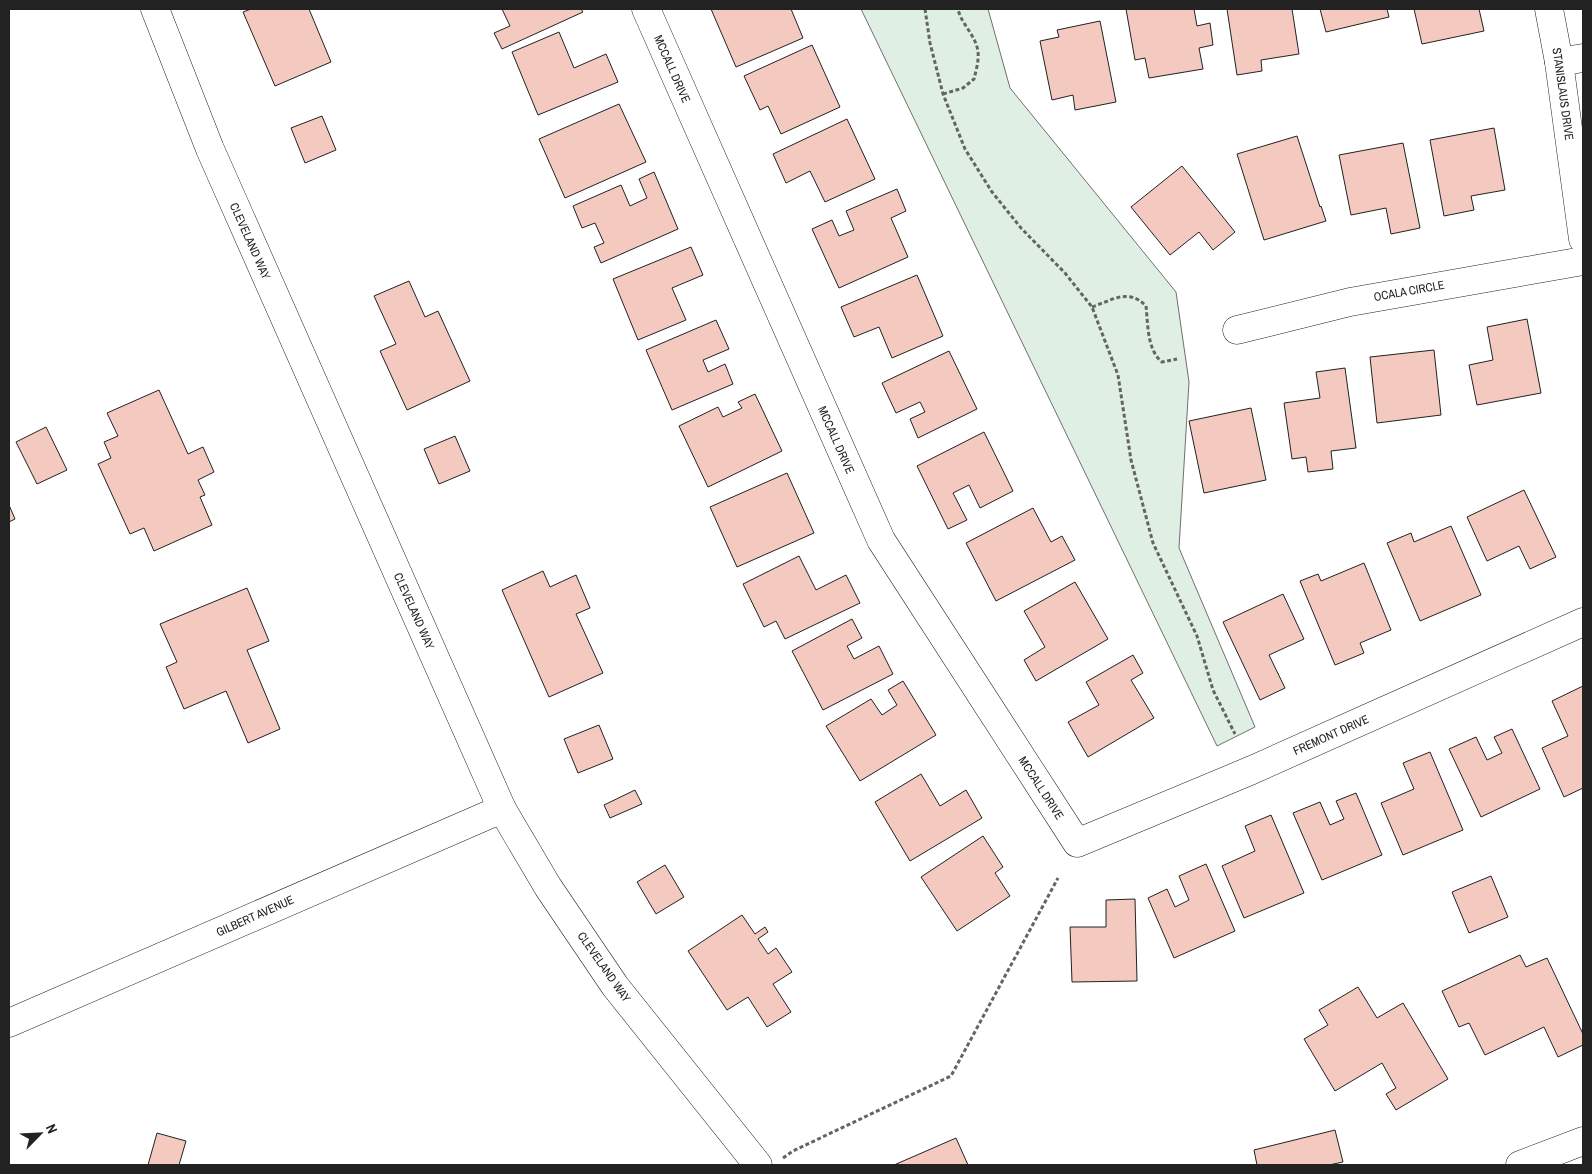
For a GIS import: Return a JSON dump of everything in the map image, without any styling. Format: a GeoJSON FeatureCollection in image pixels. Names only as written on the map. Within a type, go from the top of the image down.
{"type":"FeatureCollection","features":[{"type":"Feature","properties":{"kind":"street","name":"CLEVELAND WAY"},"geometry":{"type":"LineString","coordinates":[[155,9],[210,149],[502,809],[548,886],[615,986],[769,1163]]}},
{"type":"Feature","properties":{"kind":"street","name":"MCCALL DRIVE"},"geometry":{"type":"LineString","coordinates":[[646,9],[880,540],[1077,843]]}},
{"type":"Feature","properties":{"kind":"street","name":"STANISLAUS DRIVE"},"geometry":{"type":"LineString","coordinates":[[1550,9],[1571,60],[1583,239]]}},
{"type":"Feature","properties":{"kind":"street","name":"OCALA CIRCLE"},"geometry":{"type":"LineString","coordinates":[[1236,330],[1350,302],[1583,261]]}},
{"type":"Feature","properties":{"kind":"street","name":"FREMONT DRIVE"},"geometry":{"type":"LineString","coordinates":[[1077,843],[1252,770],[1583,622]]}},
{"type":"Feature","properties":{"kind":"street","name":"GILBERT AVENUE"},"geometry":{"type":"LineString","coordinates":[[9,1023],[502,809]]}},
{"type":"Feature","properties":{"kind":"street"},"geometry":{"type":"LineString","coordinates":[[1520,1165],[1583,1141]]}},
{"type":"Feature","properties":{"kind":"path"},"geometry":{"type":"LineString","coordinates":[[926,9],[930,43],[942,94],[965,149],[992,192],[1021,228],[1065,273],[1092,308],[1118,375],[1131,460],[1153,543],[1197,636],[1213,690],[1235,734]]}},
{"type":"Feature","properties":{"kind":"path"},"geometry":{"type":"LineString","coordinates":[[942,94],[963,88],[974,79],[979,53],[976,43],[960,16],[958,9]]}},
{"type":"Feature","properties":{"kind":"path"},"geometry":{"type":"LineString","coordinates":[[1092,308],[1125,296],[1139,299],[1146,306],[1148,333],[1154,356],[1162,362],[1177,359]]}},
{"type":"Feature","properties":{"kind":"path"},"geometry":{"type":"LineString","coordinates":[[769,1163],[950,1076],[1058,878]]}},
{"type":"Feature","properties":{"kind":"green space"},"geometry":{"type":"Polygon","coordinates":[[[861,9],[988,9],[1010,88],[1176,292],[1189,382],[1179,548],[1255,727],[1217,746],[861,9]]]}},
{"type":"Feature","properties":{"kind":"building"},"geometry":{"type":"Polygon","coordinates":[[[251,9],[309,9],[331,62],[275,86],[243,12],[251,9]]]}},
{"type":"Feature","properties":{"kind":"building"},"geometry":{"type":"Polygon","coordinates":[[[502,9],[581,9],[583,12],[502,49],[494,33],[510,26],[502,9]]]}},
{"type":"Feature","properties":{"kind":"building"},"geometry":{"type":"Polygon","coordinates":[[[711,9],[791,9],[803,38],[736,67],[711,9]]]}},
{"type":"Feature","properties":{"kind":"building"},"geometry":{"type":"Polygon","coordinates":[[[1126,9],[1194,9],[1197,26],[1210,23],[1213,45],[1199,48],[1203,69],[1149,78],[1145,58],[1135,60],[1126,9]]]}},
{"type":"Feature","properties":{"kind":"building"},"geometry":{"type":"Polygon","coordinates":[[[1227,9],[1292,9],[1299,54],[1261,60],[1262,71],[1237,75],[1227,9]]]}},
{"type":"Feature","properties":{"kind":"building"},"geometry":{"type":"Polygon","coordinates":[[[1320,9],[1387,9],[1389,17],[1326,32],[1320,9]]]}},
{"type":"Feature","properties":{"kind":"building"},"geometry":{"type":"Polygon","coordinates":[[[1414,9],[1479,9],[1484,31],[1422,44],[1414,9]]]}},
{"type":"Feature","properties":{"kind":"building"},"geometry":{"type":"Polygon","coordinates":[[[1100,21],[1116,102],[1075,110],[1073,95],[1052,100],[1040,41],[1059,37],[1057,30],[1100,21]]]}},
{"type":"Feature","properties":{"kind":"building"},"geometry":{"type":"Polygon","coordinates":[[[559,32],[574,68],[606,54],[618,82],[538,115],[512,52],[559,32]]]}},
{"type":"Feature","properties":{"kind":"building"},"geometry":{"type":"Polygon","coordinates":[[[812,45],[840,107],[781,134],[768,106],[760,110],[744,76],[812,45]]]}},
{"type":"Feature","properties":{"kind":"building"},"geometry":{"type":"Polygon","coordinates":[[[619,104],[646,162],[565,198],[539,139],[619,104]]]}},
{"type":"Feature","properties":{"kind":"building"},"geometry":{"type":"Polygon","coordinates":[[[322,116],[336,150],[305,163],[291,128],[322,116]]]}},
{"type":"Feature","properties":{"kind":"building"},"geometry":{"type":"Polygon","coordinates":[[[847,119],[875,179],[825,202],[810,171],[786,183],[773,154],[847,119]]]}},
{"type":"Feature","properties":{"kind":"building"},"geometry":{"type":"Polygon","coordinates":[[[1494,128],[1505,190],[1471,196],[1474,210],[1444,216],[1430,140],[1494,128]]]}},
{"type":"Feature","properties":{"kind":"building"},"geometry":{"type":"Polygon","coordinates":[[[1297,136],[1326,221],[1264,240],[1237,154],[1297,136]]]}},
{"type":"Feature","properties":{"kind":"building"},"geometry":{"type":"Polygon","coordinates":[[[1403,143],[1420,228],[1391,234],[1386,208],[1351,215],[1339,155],[1403,143]]]}},
{"type":"Feature","properties":{"kind":"building"},"geometry":{"type":"Polygon","coordinates":[[[1182,166],[1235,232],[1213,250],[1199,232],[1170,255],[1131,207],[1182,166]]]}},
{"type":"Feature","properties":{"kind":"building"},"geometry":{"type":"Polygon","coordinates":[[[654,172],[678,229],[601,263],[594,247],[604,243],[595,223],[582,228],[573,206],[621,185],[630,206],[647,198],[639,179],[654,172]]]}},
{"type":"Feature","properties":{"kind":"building"},"geometry":{"type":"Polygon","coordinates":[[[897,189],[906,211],[891,218],[908,257],[839,288],[812,229],[832,220],[839,236],[854,230],[846,211],[897,189]]]}},
{"type":"Feature","properties":{"kind":"building"},"geometry":{"type":"Polygon","coordinates":[[[691,247],[703,275],[672,288],[686,320],[638,340],[613,279],[691,247]]]}},
{"type":"Feature","properties":{"kind":"building"},"geometry":{"type":"Polygon","coordinates":[[[917,275],[943,336],[892,358],[879,327],[854,337],[841,307],[917,275]]]}},
{"type":"Feature","properties":{"kind":"building"},"geometry":{"type":"Polygon","coordinates":[[[409,281],[425,317],[438,311],[470,381],[407,410],[380,351],[396,344],[374,296],[409,281]]]}},
{"type":"Feature","properties":{"kind":"building"},"geometry":{"type":"Polygon","coordinates":[[[1527,319],[1541,393],[1477,405],[1469,365],[1493,360],[1487,327],[1527,319]]]}},
{"type":"Feature","properties":{"kind":"building"},"geometry":{"type":"Polygon","coordinates":[[[716,320],[729,349],[703,360],[708,372],[725,364],[733,384],[672,410],[646,350],[716,320]]]}},
{"type":"Feature","properties":{"kind":"building"},"geometry":{"type":"Polygon","coordinates":[[[1434,350],[1441,415],[1377,423],[1370,357],[1434,350]]]}},
{"type":"Feature","properties":{"kind":"building"},"geometry":{"type":"Polygon","coordinates":[[[949,351],[977,409],[918,438],[910,419],[925,412],[920,402],[896,413],[882,383],[949,351]]]}},
{"type":"Feature","properties":{"kind":"building"},"geometry":{"type":"Polygon","coordinates":[[[1345,368],[1356,448],[1331,451],[1333,469],[1308,472],[1306,457],[1292,459],[1284,403],[1320,398],[1316,372],[1345,368]]]}},
{"type":"Feature","properties":{"kind":"building"},"geometry":{"type":"Polygon","coordinates":[[[159,390],[188,454],[203,447],[214,472],[198,480],[205,495],[200,497],[212,525],[154,551],[144,528],[130,534],[98,464],[111,458],[104,442],[118,436],[107,413],[159,390]]]}},
{"type":"Feature","properties":{"kind":"building"},"geometry":{"type":"Polygon","coordinates":[[[755,394],[782,451],[708,487],[679,426],[718,407],[723,417],[742,408],[738,402],[755,394]]]}},
{"type":"Feature","properties":{"kind":"building"},"geometry":{"type":"Polygon","coordinates":[[[1251,408],[1266,480],[1204,493],[1189,421],[1251,408]]]}},
{"type":"Feature","properties":{"kind":"building"},"geometry":{"type":"Polygon","coordinates":[[[46,427],[67,470],[37,484],[16,442],[46,427]]]}},
{"type":"Feature","properties":{"kind":"building"},"geometry":{"type":"Polygon","coordinates":[[[984,432],[1013,491],[980,508],[969,485],[953,493],[967,520],[948,529],[917,466],[984,432]]]}},
{"type":"Feature","properties":{"kind":"building"},"geometry":{"type":"Polygon","coordinates":[[[455,436],[470,471],[439,484],[424,449],[455,436]]]}},
{"type":"Feature","properties":{"kind":"building"},"geometry":{"type":"Polygon","coordinates":[[[787,473],[814,533],[737,567],[710,507],[787,473]]]}},
{"type":"Feature","properties":{"kind":"building"},"geometry":{"type":"Polygon","coordinates":[[[1524,490],[1556,557],[1530,569],[1519,546],[1487,561],[1467,517],[1524,490]]]}},
{"type":"Feature","properties":{"kind":"building"},"geometry":{"type":"Polygon","coordinates":[[[9,505],[15,519],[9,522],[9,505]]]}},
{"type":"Feature","properties":{"kind":"building"},"geometry":{"type":"Polygon","coordinates":[[[1033,508],[1051,542],[1062,536],[1075,560],[996,601],[966,543],[1033,508]]]}},
{"type":"Feature","properties":{"kind":"building"},"geometry":{"type":"Polygon","coordinates":[[[1451,526],[1481,595],[1420,621],[1387,543],[1411,533],[1414,542],[1451,526]]]}},
{"type":"Feature","properties":{"kind":"building"},"geometry":{"type":"Polygon","coordinates":[[[799,556],[816,590],[846,575],[860,603],[785,639],[776,621],[764,627],[743,584],[799,556]]]}},
{"type":"Feature","properties":{"kind":"building"},"geometry":{"type":"Polygon","coordinates":[[[1364,563],[1391,630],[1360,643],[1364,653],[1335,665],[1300,581],[1318,574],[1321,581],[1364,563]]]}},
{"type":"Feature","properties":{"kind":"building"},"geometry":{"type":"Polygon","coordinates":[[[543,571],[550,587],[576,575],[590,608],[576,614],[603,673],[549,697],[502,590],[543,571]]]}},
{"type":"Feature","properties":{"kind":"building"},"geometry":{"type":"Polygon","coordinates":[[[1075,582],[1108,639],[1036,681],[1024,660],[1045,647],[1024,611],[1075,582]]]}},
{"type":"Feature","properties":{"kind":"building"},"geometry":{"type":"Polygon","coordinates":[[[247,588],[269,641],[247,650],[280,729],[248,743],[226,691],[184,709],[166,667],[177,662],[160,624],[247,588]]]}},
{"type":"Feature","properties":{"kind":"building"},"geometry":{"type":"Polygon","coordinates":[[[1283,594],[1304,639],[1269,655],[1285,688],[1260,700],[1223,622],[1283,594]]]}},
{"type":"Feature","properties":{"kind":"building"},"geometry":{"type":"Polygon","coordinates":[[[852,619],[862,638],[847,646],[854,659],[879,646],[893,674],[823,710],[792,651],[852,619]]]}},
{"type":"Feature","properties":{"kind":"building"},"geometry":{"type":"Polygon","coordinates":[[[1133,655],[1143,673],[1131,680],[1154,718],[1088,757],[1068,722],[1099,705],[1086,682],[1133,655]]]}},
{"type":"Feature","properties":{"kind":"building"},"geometry":{"type":"Polygon","coordinates":[[[903,681],[936,735],[860,781],[826,726],[871,699],[882,715],[897,705],[888,690],[903,681]]]}},
{"type":"Feature","properties":{"kind":"building"},"geometry":{"type":"Polygon","coordinates":[[[1583,686],[1583,788],[1564,797],[1542,748],[1568,736],[1552,701],[1583,686]]]}},
{"type":"Feature","properties":{"kind":"building"},"geometry":{"type":"Polygon","coordinates":[[[599,725],[613,759],[578,773],[564,739],[599,725]]]}},
{"type":"Feature","properties":{"kind":"building"},"geometry":{"type":"Polygon","coordinates":[[[1512,729],[1540,789],[1481,817],[1449,749],[1476,737],[1487,760],[1502,753],[1494,737],[1512,729]]]}},
{"type":"Feature","properties":{"kind":"building"},"geometry":{"type":"Polygon","coordinates":[[[1430,752],[1463,830],[1403,855],[1381,803],[1414,789],[1403,763],[1430,752]]]}},
{"type":"Feature","properties":{"kind":"building"},"geometry":{"type":"Polygon","coordinates":[[[921,774],[940,806],[966,790],[982,818],[910,861],[875,802],[921,774]]]}},
{"type":"Feature","properties":{"kind":"building"},"geometry":{"type":"Polygon","coordinates":[[[635,790],[642,804],[610,818],[604,805],[635,790]]]}},
{"type":"Feature","properties":{"kind":"building"},"geometry":{"type":"Polygon","coordinates":[[[1356,793],[1382,855],[1322,880],[1293,813],[1320,802],[1330,825],[1344,819],[1336,801],[1356,793]]]}},
{"type":"Feature","properties":{"kind":"building"},"geometry":{"type":"Polygon","coordinates":[[[1271,815],[1304,893],[1244,918],[1222,866],[1255,851],[1245,826],[1271,815]]]}},
{"type":"Feature","properties":{"kind":"building"},"geometry":{"type":"Polygon","coordinates":[[[983,836],[1003,867],[995,873],[1010,896],[957,931],[921,877],[983,836]]]}},
{"type":"Feature","properties":{"kind":"building"},"geometry":{"type":"Polygon","coordinates":[[[1206,864],[1235,931],[1174,958],[1148,898],[1167,889],[1175,907],[1189,900],[1179,876],[1206,864]]]}},
{"type":"Feature","properties":{"kind":"building"},"geometry":{"type":"Polygon","coordinates":[[[665,865],[684,897],[656,914],[637,882],[665,865]]]}},
{"type":"Feature","properties":{"kind":"building"},"geometry":{"type":"Polygon","coordinates":[[[1491,876],[1508,917],[1469,933],[1452,892],[1491,876]]]}},
{"type":"Feature","properties":{"kind":"building"},"geometry":{"type":"Polygon","coordinates":[[[1135,899],[1137,981],[1072,982],[1070,927],[1106,927],[1106,900],[1135,899]]]}},
{"type":"Feature","properties":{"kind":"building"},"geometry":{"type":"Polygon","coordinates":[[[742,915],[755,934],[765,927],[768,932],[758,939],[768,954],[776,948],[792,972],[773,984],[791,1012],[767,1027],[748,997],[727,1010],[688,951],[742,915]]]}},
{"type":"Feature","properties":{"kind":"building"},"geometry":{"type":"Polygon","coordinates":[[[1520,955],[1526,967],[1547,958],[1583,1034],[1583,1045],[1558,1057],[1544,1027],[1485,1055],[1469,1023],[1459,1027],[1442,991],[1520,955]]]}},
{"type":"Feature","properties":{"kind":"building"},"geometry":{"type":"Polygon","coordinates":[[[1358,987],[1377,1018],[1403,1003],[1448,1079],[1396,1110],[1386,1094],[1396,1088],[1382,1063],[1335,1091],[1304,1039],[1328,1025],[1319,1010],[1358,987]]]}},
{"type":"Feature","properties":{"kind":"building"},"geometry":{"type":"Polygon","coordinates":[[[1335,1130],[1343,1162],[1329,1165],[1257,1165],[1254,1150],[1335,1130]]]}},
{"type":"Feature","properties":{"kind":"building"},"geometry":{"type":"Polygon","coordinates":[[[157,1133],[186,1141],[179,1165],[148,1165],[157,1133]]]}},
{"type":"Feature","properties":{"kind":"building"},"geometry":{"type":"Polygon","coordinates":[[[956,1138],[968,1165],[894,1165],[956,1138]]]}}]}
